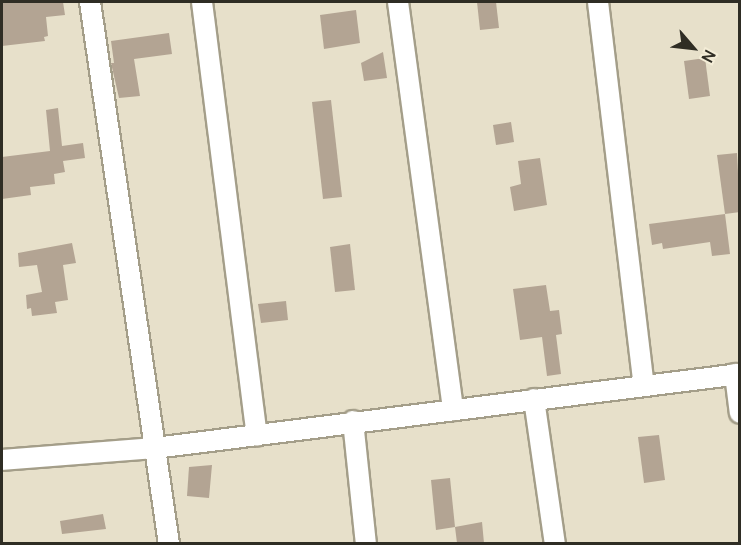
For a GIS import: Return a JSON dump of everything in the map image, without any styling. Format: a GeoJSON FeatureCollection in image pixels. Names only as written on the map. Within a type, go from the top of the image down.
{"type":"FeatureCollection","features":[{"type":"Feature","properties":{"kind":"street"},"geometry":{"type":"LineString","coordinates":[[90,2],[169,543]]}},
{"type":"Feature","properties":{"kind":"street"},"geometry":{"type":"LineString","coordinates":[[202,2],[257,436]]}},
{"type":"Feature","properties":{"kind":"street"},"geometry":{"type":"LineString","coordinates":[[398,2],[453,410]]}},
{"type":"Feature","properties":{"kind":"street"},"geometry":{"type":"LineString","coordinates":[[598,2],[644,385]]}},
{"type":"Feature","properties":{"kind":"street"},"geometry":{"type":"LineString","coordinates":[[2,460],[257,436],[353,421],[737,374],[740,413]]}},
{"type":"Feature","properties":{"kind":"street"},"geometry":{"type":"LineString","coordinates":[[534,399],[555,543]]}},
{"type":"Feature","properties":{"kind":"street"},"geometry":{"type":"LineString","coordinates":[[353,421],[366,543]]}},
{"type":"Feature","properties":{"kind":"building"},"geometry":{"type":"Polygon","coordinates":[[[2,2],[63,2],[65,15],[46,17],[48,36],[44,37],[45,41],[2,46],[2,2]]]}},
{"type":"Feature","properties":{"kind":"building"},"geometry":{"type":"Polygon","coordinates":[[[477,2],[496,2],[499,28],[480,30],[477,2]]]}},
{"type":"Feature","properties":{"kind":"building"},"geometry":{"type":"Polygon","coordinates":[[[356,10],[360,43],[324,49],[320,15],[356,10]]]}},
{"type":"Feature","properties":{"kind":"building"},"geometry":{"type":"Polygon","coordinates":[[[169,33],[172,54],[134,59],[140,96],[119,98],[111,63],[114,63],[111,41],[169,33]]]}},
{"type":"Feature","properties":{"kind":"building"},"geometry":{"type":"Polygon","coordinates":[[[383,52],[387,78],[364,81],[361,63],[383,52]]]}},
{"type":"Feature","properties":{"kind":"building"},"geometry":{"type":"Polygon","coordinates":[[[705,58],[710,96],[689,99],[684,61],[705,58]]]}},
{"type":"Feature","properties":{"kind":"building"},"geometry":{"type":"Polygon","coordinates":[[[331,100],[342,197],[323,199],[312,102],[331,100]]]}},
{"type":"Feature","properties":{"kind":"building"},"geometry":{"type":"Polygon","coordinates":[[[58,108],[62,146],[83,143],[85,158],[63,161],[65,172],[54,174],[55,184],[30,187],[31,195],[2,199],[2,157],[50,151],[46,110],[58,108]]]}},
{"type":"Feature","properties":{"kind":"building"},"geometry":{"type":"Polygon","coordinates":[[[511,122],[514,142],[496,145],[493,125],[511,122]]]}},
{"type":"Feature","properties":{"kind":"building"},"geometry":{"type":"Polygon","coordinates":[[[737,153],[740,212],[725,214],[717,155],[737,153]]]}},
{"type":"Feature","properties":{"kind":"building"},"geometry":{"type":"Polygon","coordinates":[[[540,158],[547,205],[514,211],[510,187],[521,184],[518,161],[540,158]]]}},
{"type":"Feature","properties":{"kind":"building"},"geometry":{"type":"Polygon","coordinates":[[[725,214],[730,254],[712,256],[710,242],[663,249],[662,243],[652,245],[649,224],[725,214]]]}},
{"type":"Feature","properties":{"kind":"building"},"geometry":{"type":"Polygon","coordinates":[[[72,243],[76,263],[63,265],[68,300],[55,302],[57,313],[32,316],[31,308],[27,309],[26,295],[42,292],[37,265],[19,267],[18,253],[72,243]]]}},
{"type":"Feature","properties":{"kind":"building"},"geometry":{"type":"Polygon","coordinates":[[[350,244],[355,290],[335,292],[330,247],[350,244]]]}},
{"type":"Feature","properties":{"kind":"building"},"geometry":{"type":"Polygon","coordinates":[[[546,285],[550,311],[559,310],[562,334],[556,335],[561,374],[547,376],[542,337],[520,340],[513,289],[546,285]]]}},
{"type":"Feature","properties":{"kind":"building"},"geometry":{"type":"Polygon","coordinates":[[[286,301],[288,320],[261,323],[258,304],[286,301]]]}},
{"type":"Feature","properties":{"kind":"building"},"geometry":{"type":"Polygon","coordinates":[[[659,435],[665,480],[644,483],[638,437],[659,435]]]}},
{"type":"Feature","properties":{"kind":"building"},"geometry":{"type":"Polygon","coordinates":[[[212,465],[209,498],[187,496],[189,467],[212,465]]]}},
{"type":"Feature","properties":{"kind":"building"},"geometry":{"type":"Polygon","coordinates":[[[450,478],[455,527],[436,530],[431,480],[450,478]]]}},
{"type":"Feature","properties":{"kind":"building"},"geometry":{"type":"Polygon","coordinates":[[[103,514],[106,529],[62,534],[60,521],[103,514]]]}},
{"type":"Feature","properties":{"kind":"building"},"geometry":{"type":"Polygon","coordinates":[[[482,522],[484,543],[457,543],[455,527],[482,522]]]}}]}
